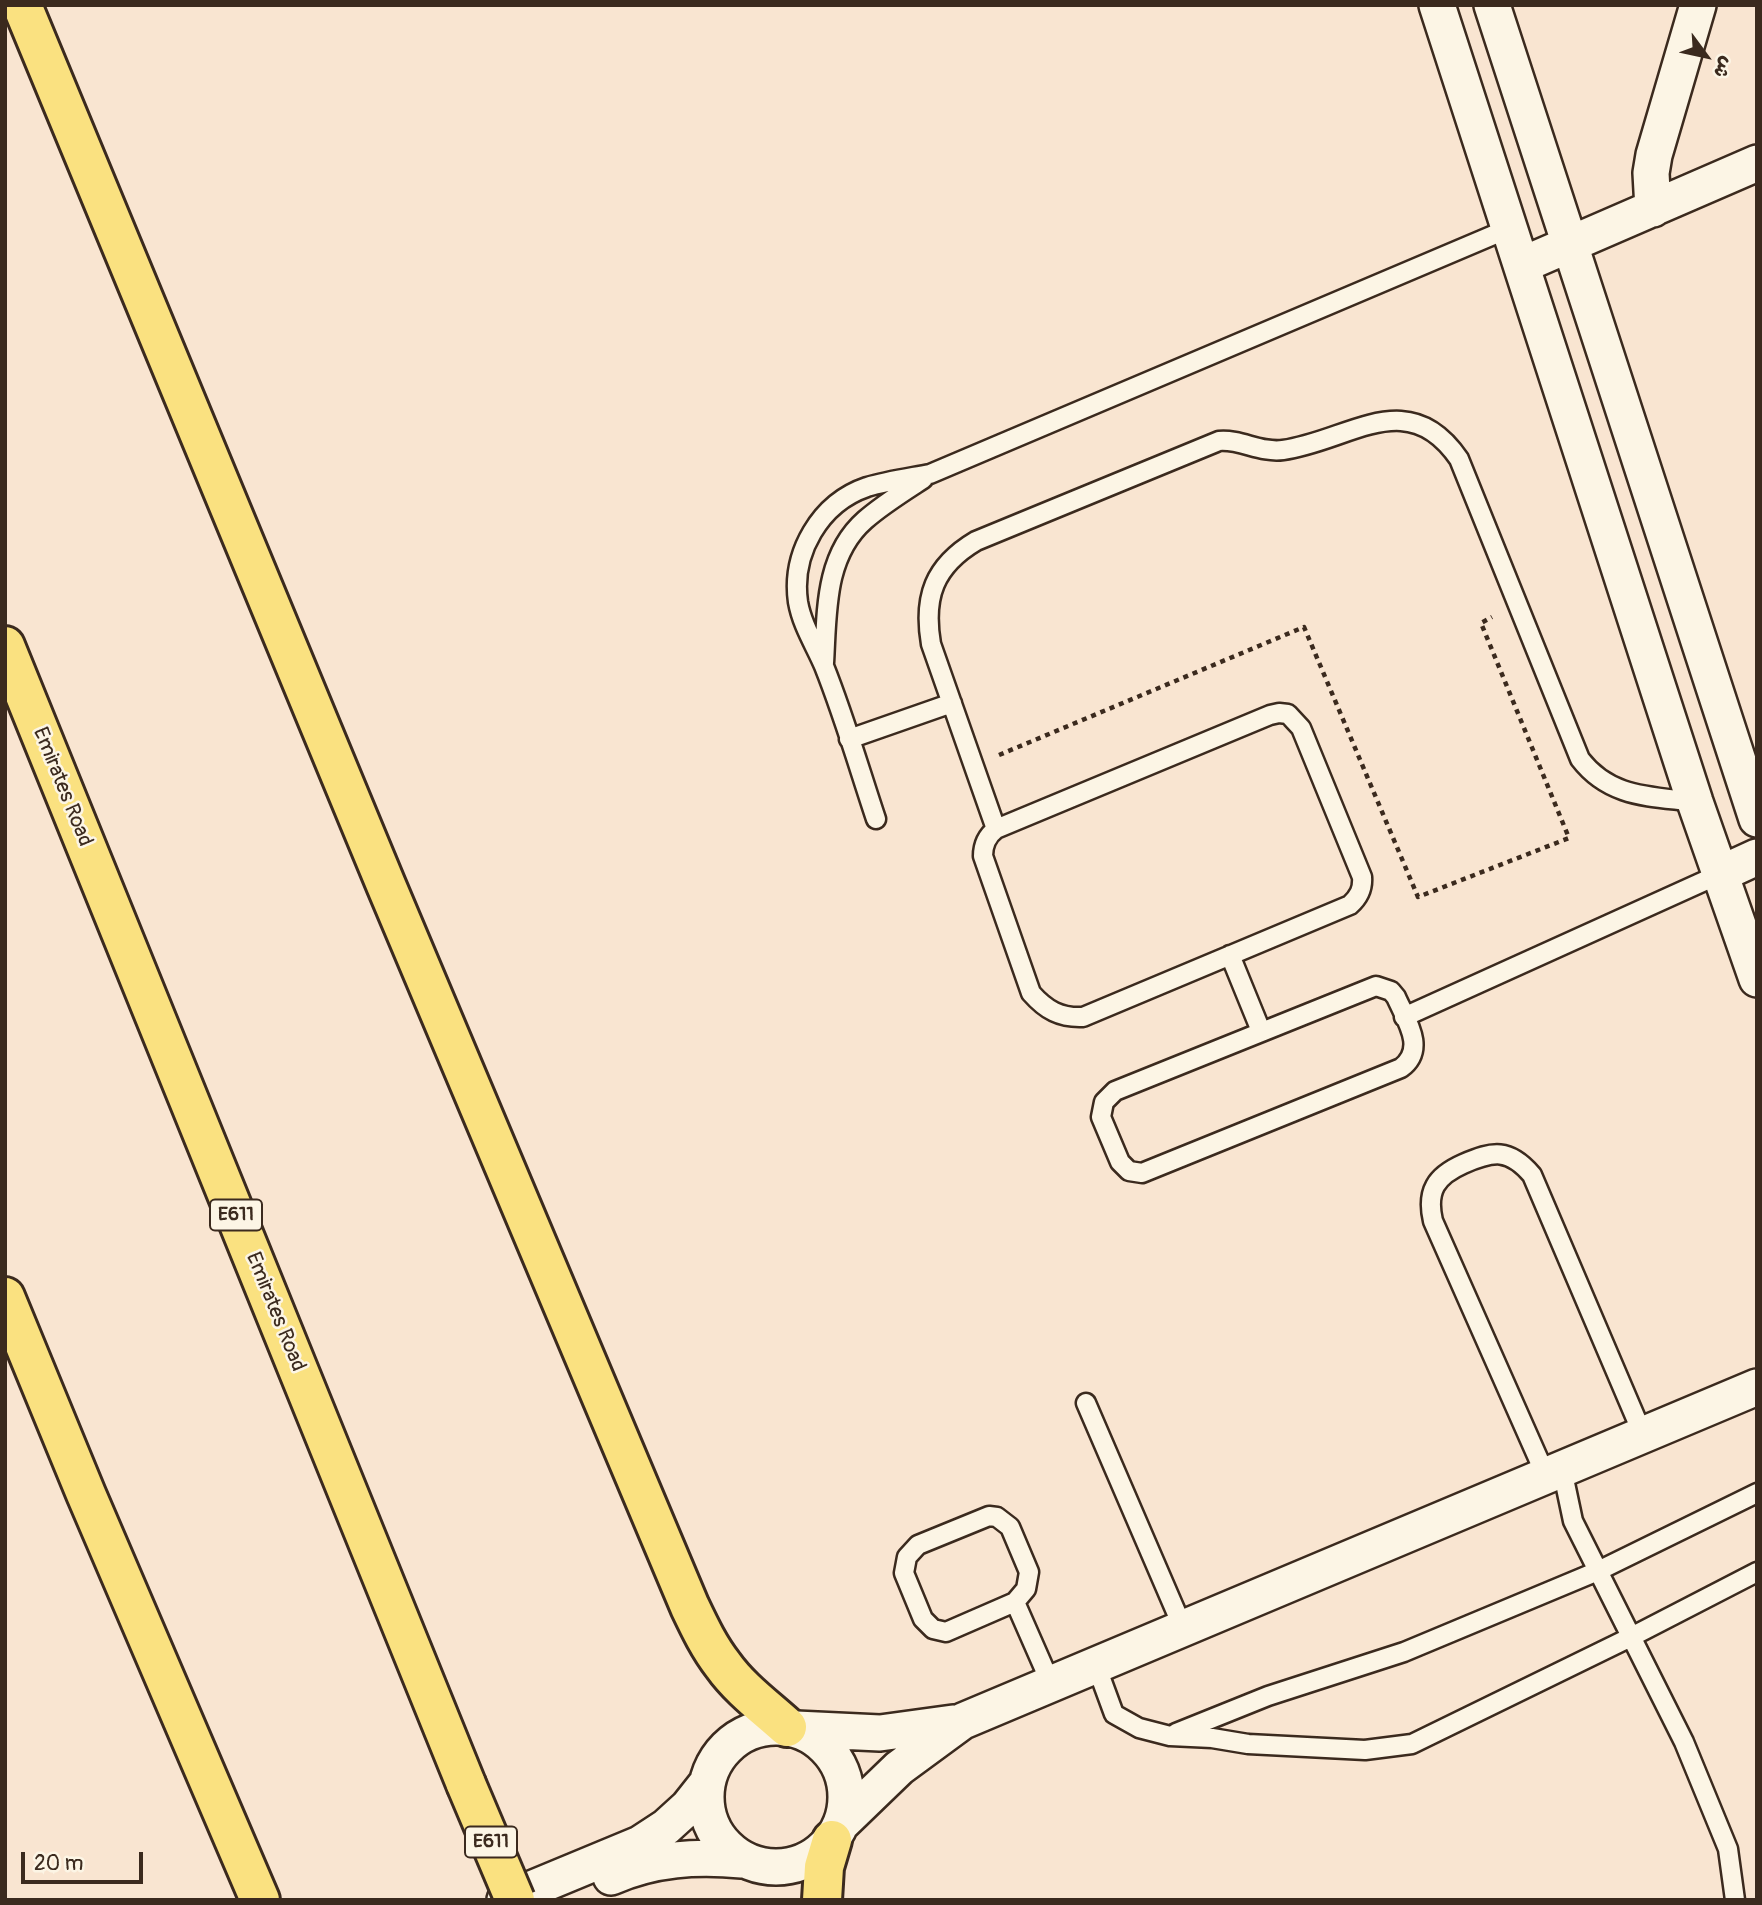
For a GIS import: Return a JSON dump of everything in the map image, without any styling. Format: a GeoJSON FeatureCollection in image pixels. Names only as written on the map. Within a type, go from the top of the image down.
{"type":"FeatureCollection","features":[{"type":"Feature","properties":{"kind":"highway"},"geometry":{"type":"LineString","coordinates":[[22,5],[375,860],[690,1607],[723,1667],[746,1692],[791,1728]]}},
{"type":"Feature","properties":{"kind":"highway","name":"Emirates Road"},"geometry":{"type":"LineString","coordinates":[[5,646],[515,1900]]}},
{"type":"Feature","properties":{"kind":"highway"},"geometry":{"type":"LineString","coordinates":[[5,1297],[86,1494],[260,1900]]}},
{"type":"Feature","properties":{"kind":"highway"},"geometry":{"type":"LineString","coordinates":[[822,1900],[824,1867],[837,1832]]}},
{"type":"Feature","properties":{"kind":"street"},"geometry":{"type":"LineString","coordinates":[[1437,5],[1695,802],[1757,979]]}},
{"type":"Feature","properties":{"kind":"street"},"geometry":{"type":"LineString","coordinates":[[1492,5],[1568,246],[1757,819]]}},
{"type":"Feature","properties":{"kind":"street"},"geometry":{"type":"LineString","coordinates":[[1653,209],[1651,173],[1654,155],[1698,5]]}},
{"type":"Feature","properties":{"kind":"street"},"geometry":{"type":"LineString","coordinates":[[1522,265],[1757,163]]}},
{"type":"Feature","properties":{"kind":"street"},"geometry":{"type":"LineString","coordinates":[[1720,874],[1757,857]]}},
{"type":"Feature","properties":{"kind":"street"},"geometry":{"type":"LineString","coordinates":[[505,1900],[640,1844],[688,1807],[706,1783],[714,1762],[727,1746],[745,1734],[765,1727],[880,1733],[963,1721],[1757,1388]]}},
{"type":"Feature","properties":{"kind":"street"},"geometry":{"type":"LineString","coordinates":[[706,1783],[705,1805],[712,1827],[724,1846],[743,1860],[761,1867],[781,1868],[801,1864],[818,1854],[899,1768],[963,1721]]}},
{"type":"Feature","properties":{"kind":"street"},"geometry":{"type":"LineString","coordinates":[[791,1728],[817,1739],[834,1756],[844,1777],[847,1801],[837,1832]]}},
{"type":"Feature","properties":{"kind":"street"},"geometry":{"type":"LineString","coordinates":[[560,1900],[646,1864],[678,1858],[743,1860]]}},
{"type":"Feature","properties":{"kind":"lane"},"geometry":{"type":"LineString","coordinates":[[876,818],[824,666],[804,624],[799,602],[797,581],[807,541],[831,508],[867,487],[930,474],[1510,228]]}},
{"type":"Feature","properties":{"kind":"lane"},"geometry":{"type":"LineString","coordinates":[[996,829],[932,644],[928,625],[932,589],[950,561],[976,541],[1219,441],[1240,442],[1273,450],[1285,449],[1380,421],[1398,420],[1417,423],[1434,431],[1448,443],[1459,459],[1580,759],[1590,771],[1616,789],[1695,802]]}},
{"type":"Feature","properties":{"kind":"lane"},"geometry":{"type":"LineString","coordinates":[[824,666],[832,578],[849,538],[863,522],[930,474]]}},
{"type":"Feature","properties":{"kind":"lane"},"geometry":{"type":"LineString","coordinates":[[849,738],[952,703]]}},
{"type":"Feature","properties":{"kind":"lane"},"geometry":{"type":"LineString","coordinates":[[1270,715],[1288,715],[1301,728],[1362,877],[1362,885],[1350,905],[1230,955],[1083,1017],[1059,1015],[1048,1010],[1031,993],[983,856],[985,841],[996,829],[1270,715]]}},
{"type":"Feature","properties":{"kind":"lane"},"geometry":{"type":"LineString","coordinates":[[1404,1017],[1720,874]]}},
{"type":"Feature","properties":{"kind":"lane"},"geometry":{"type":"LineString","coordinates":[[1230,955],[1261,1031]]}},
{"type":"Feature","properties":{"kind":"lane"},"geometry":{"type":"LineString","coordinates":[[1376,986],[1391,991],[1396,997],[1414,1040],[1414,1049],[1407,1063],[1401,1068],[1142,1173],[1129,1171],[1119,1162],[1101,1117],[1101,1109],[1109,1096],[1115,1091],[1261,1031],[1376,986]]}},
{"type":"Feature","properties":{"kind":"lane"},"geometry":{"type":"LineString","coordinates":[[1643,1435],[1532,1175],[1513,1159],[1488,1153],[1446,1171],[1432,1194],[1430,1208],[1433,1221],[1554,1473],[1573,1521],[1684,1742],[1728,1849],[1735,1900]]}},
{"type":"Feature","properties":{"kind":"lane"},"geometry":{"type":"LineString","coordinates":[[1086,1403],[1183,1628]]}},
{"type":"Feature","properties":{"kind":"lane"},"geometry":{"type":"LineString","coordinates":[[1170,1735],[1268,1696],[1404,1652],[1598,1571],[1757,1493]]}},
{"type":"Feature","properties":{"kind":"lane"},"geometry":{"type":"LineString","coordinates":[[997,1517],[1010,1527],[1029,1573],[1026,1589],[1015,1602],[946,1632],[940,1631],[923,1619],[904,1573],[907,1557],[918,1545],[981,1518],[997,1517]]}},
{"type":"Feature","properties":{"kind":"lane"},"geometry":{"type":"LineString","coordinates":[[1096,1665],[1114,1714],[1139,1728],[1170,1735],[1248,1744],[1365,1750],[1412,1744],[1757,1572]]}},
{"type":"Feature","properties":{"kind":"lane"},"geometry":{"type":"LineString","coordinates":[[1015,1602],[1052,1684]]}},
{"type":"Feature","properties":{"kind":"path"},"geometry":{"type":"LineString","coordinates":[[974,766],[1304,627],[1418,897],[1569,838],[1481,622],[1518,605]]}}]}
